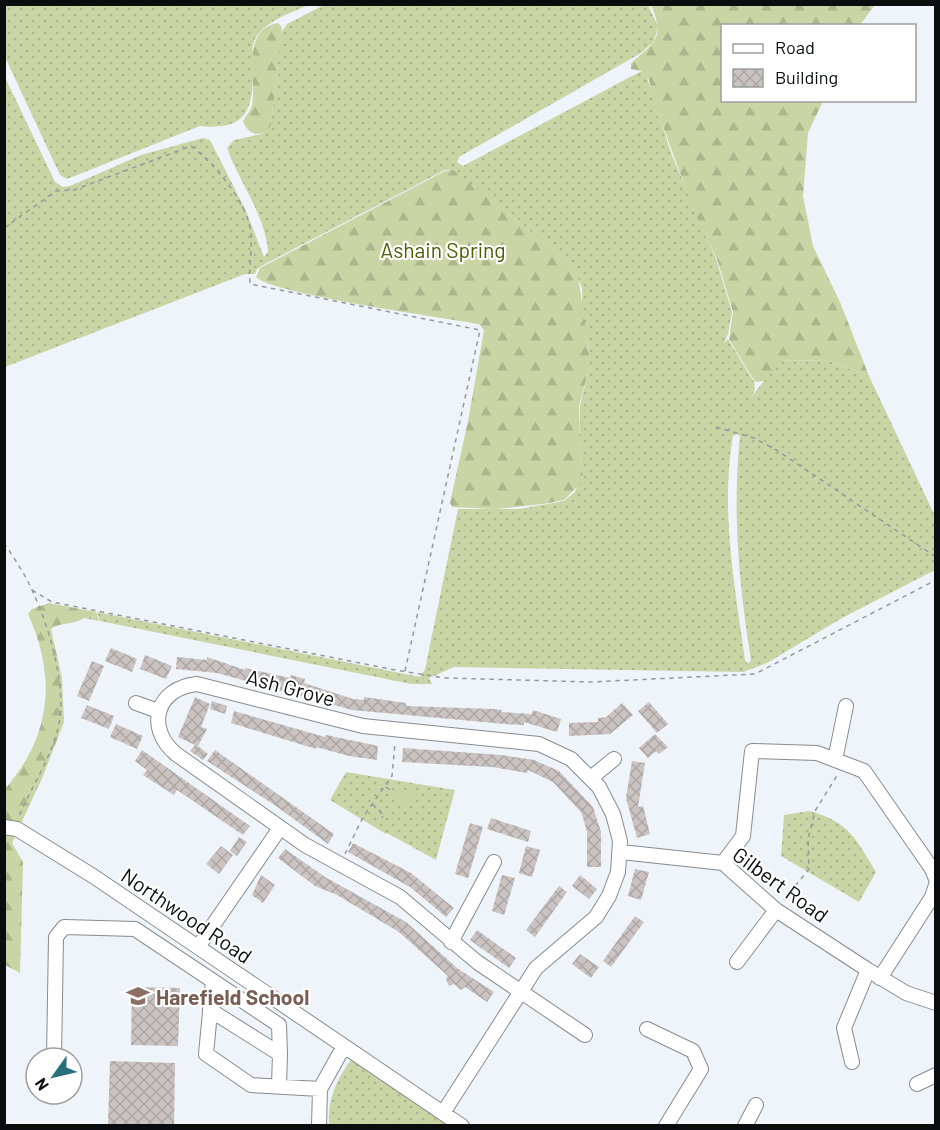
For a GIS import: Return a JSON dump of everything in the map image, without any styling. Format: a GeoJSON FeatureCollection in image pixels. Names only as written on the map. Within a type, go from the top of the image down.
{"type":"FeatureCollection","features":[{"type":"Feature","properties":{"kind":"street","name":"Ash Grove"},"geometry":{"type":"LineString","coordinates":[[158,711],[165,699],[197,684],[334,721],[396,730],[539,744],[561,753],[592,777],[613,814],[621,852],[616,880],[596,917],[546,957],[520,992],[443,1113]]}},
{"type":"Feature","properties":{"kind":"street"},"geometry":{"type":"LineString","coordinates":[[136,702],[158,711],[159,733],[168,748],[280,828],[340,866],[400,897],[451,942],[585,1035]]}},
{"type":"Feature","properties":{"kind":"street"},"geometry":{"type":"LineString","coordinates":[[840,762],[846,706]]}},
{"type":"Feature","properties":{"kind":"street"},"geometry":{"type":"LineString","coordinates":[[723,863],[743,836],[752,751],[817,753],[864,771],[932,868],[936,879]]}},
{"type":"Feature","properties":{"kind":"street"},"geometry":{"type":"LineString","coordinates":[[592,777],[614,759]]}},
{"type":"Feature","properties":{"kind":"street","name":"Northwood Road"},"geometry":{"type":"LineString","coordinates":[[9,828],[43,844],[462,1125]]}},
{"type":"Feature","properties":{"kind":"street"},"geometry":{"type":"LineString","coordinates":[[198,947],[280,828]]}},
{"type":"Feature","properties":{"kind":"street","name":"Gilbert Road"},"geometry":{"type":"LineString","coordinates":[[621,852],[723,863],[776,910],[880,978],[906,993],[936,1003]]}},
{"type":"Feature","properties":{"kind":"street"},"geometry":{"type":"LineString","coordinates":[[451,942],[494,862]]}},
{"type":"Feature","properties":{"kind":"street"},"geometry":{"type":"LineString","coordinates":[[880,978],[932,897],[936,885]]}},
{"type":"Feature","properties":{"kind":"street"},"geometry":{"type":"LineString","coordinates":[[737,962],[776,910]]}},
{"type":"Feature","properties":{"kind":"street"},"geometry":{"type":"LineString","coordinates":[[54,1046],[56,937],[64,927],[135,929],[279,1025],[279,1086]]}},
{"type":"Feature","properties":{"kind":"street"},"geometry":{"type":"LineString","coordinates":[[852,1062],[844,1028],[868,970]]}},
{"type":"Feature","properties":{"kind":"street"},"geometry":{"type":"LineString","coordinates":[[213,981],[206,1054],[251,1085],[320,1089]]}},
{"type":"Feature","properties":{"kind":"street"},"geometry":{"type":"LineString","coordinates":[[210,1010],[280,1054]]}},
{"type":"Feature","properties":{"kind":"street"},"geometry":{"type":"LineString","coordinates":[[647,1029],[693,1051],[701,1069],[666,1125]]}},
{"type":"Feature","properties":{"kind":"street"},"geometry":{"type":"LineString","coordinates":[[319,1125],[320,1089],[344,1046]]}},
{"type":"Feature","properties":{"kind":"street"},"geometry":{"type":"LineString","coordinates":[[917,1084],[936,1075]]}},
{"type":"Feature","properties":{"kind":"street"},"geometry":{"type":"LineString","coordinates":[[745,1125],[756,1105]]}},
{"type":"Feature","properties":{"kind":"path"},"geometry":{"type":"LineString","coordinates":[[4,228],[57,191],[74,190],[191,146],[209,159],[237,197],[251,231],[250,284],[480,330],[405,671]]}},
{"type":"Feature","properties":{"kind":"path"},"geometry":{"type":"LineString","coordinates":[[716,427],[754,438],[778,451],[936,556]]}},
{"type":"Feature","properties":{"kind":"path"},"geometry":{"type":"LineString","coordinates":[[4,543],[32,590],[55,663],[60,692],[59,725],[40,778],[9,828]]}},
{"type":"Feature","properties":{"kind":"path"},"geometry":{"type":"LineString","coordinates":[[32,590],[52,602],[445,678],[591,682],[755,674],[936,580]]}},
{"type":"Feature","properties":{"kind":"path"},"geometry":{"type":"LineString","coordinates":[[340,866],[372,804],[392,776],[396,730]]}},
{"type":"Feature","properties":{"kind":"path"},"geometry":{"type":"LineString","coordinates":[[776,910],[808,869],[808,839],[814,811],[840,762]]}},
{"type":"Feature","properties":{"kind":"path"},"geometry":{"type":"LineString","coordinates":[[385,786],[393,792]]}},
{"type":"Feature","properties":{"kind":"path"},"geometry":{"type":"LineString","coordinates":[[372,804],[384,815],[382,818]]}},
{"type":"Feature","properties":{"kind":"green space"},"geometry":{"type":"Polygon","coordinates":[[[4,5],[308,5],[276,20],[256,37],[253,47],[250,103],[239,120],[217,126],[200,126],[67,179],[60,175],[5,57],[4,5]]]}},
{"type":"Feature","properties":{"kind":"green space"},"geometry":{"type":"Polygon","coordinates":[[[324,5],[648,5],[658,26],[654,41],[641,53],[459,157],[457,162],[463,166],[632,76],[642,71],[646,74],[671,153],[716,259],[732,312],[724,343],[728,339],[754,382],[755,389],[751,397],[781,360],[829,361],[869,376],[935,516],[935,570],[842,618],[767,663],[743,672],[454,667],[429,678],[432,684],[411,684],[100,621],[97,612],[420,677],[425,669],[458,509],[519,509],[564,501],[574,493],[583,476],[579,441],[580,405],[589,370],[589,352],[582,309],[582,288],[572,264],[452,170],[445,170],[265,264],[257,269],[255,274],[245,274],[5,367],[4,75],[55,182],[63,187],[141,155],[203,138],[210,140],[246,211],[264,257],[268,252],[262,225],[227,148],[234,140],[262,134],[271,125],[281,33],[287,24],[324,5]],[[736,434],[733,436],[729,464],[728,520],[737,605],[745,660],[748,664],[751,660],[740,576],[737,520],[740,436],[736,434]]]}},
{"type":"Feature","properties":{"kind":"green space"},"geometry":{"type":"Polygon","coordinates":[[[651,5],[875,5],[861,24],[721,24],[721,102],[823,102],[808,133],[803,196],[813,246],[840,302],[869,376],[829,361],[782,360],[765,381],[755,382],[729,339],[733,312],[717,259],[694,211],[653,99],[649,80],[642,71],[631,69],[631,63],[647,50],[656,38],[655,16],[651,5]]]}},
{"type":"Feature","properties":{"kind":"green space"},"geometry":{"type":"Polygon","coordinates":[[[278,23],[282,27],[271,125],[260,134],[256,134],[252,133],[243,122],[252,105],[254,45],[266,27],[278,23]]]}},
{"type":"Feature","properties":{"kind":"green space","name":"Ashain Spring"},"geometry":{"type":"Polygon","coordinates":[[[453,170],[572,264],[578,275],[589,353],[589,370],[579,405],[579,441],[583,476],[579,485],[564,500],[495,509],[452,507],[450,503],[468,421],[484,330],[479,324],[325,298],[269,284],[256,277],[260,268],[445,171],[453,170]]]}},
{"type":"Feature","properties":{"kind":"green space"},"geometry":{"type":"Polygon","coordinates":[[[49,603],[96,612],[99,621],[84,618],[51,629],[62,678],[64,722],[43,776],[12,843],[23,862],[20,973],[5,965],[5,789],[32,748],[45,706],[46,684],[43,661],[28,614],[32,609],[49,603]]]}},
{"type":"Feature","properties":{"kind":"green space"},"geometry":{"type":"Polygon","coordinates":[[[346,772],[455,790],[436,860],[386,834],[330,800],[346,772]]]}},
{"type":"Feature","properties":{"kind":"green space"},"geometry":{"type":"Polygon","coordinates":[[[401,787],[413,795],[403,809],[391,798],[394,791],[401,787]]]}},
{"type":"Feature","properties":{"kind":"green space"},"geometry":{"type":"Polygon","coordinates":[[[809,811],[823,815],[843,826],[856,841],[876,872],[859,902],[781,856],[784,815],[809,811]]]}},
{"type":"Feature","properties":{"kind":"green space"},"geometry":{"type":"Polygon","coordinates":[[[354,1056],[458,1125],[329,1125],[330,1106],[335,1088],[354,1056]]]}},
{"type":"Feature","properties":{"kind":"building"},"geometry":{"type":"Polygon","coordinates":[[[111,648],[137,659],[132,672],[105,661],[111,648]]]}},
{"type":"Feature","properties":{"kind":"building"},"geometry":{"type":"Polygon","coordinates":[[[145,655],[172,666],[166,679],[140,669],[145,655]]]}},
{"type":"Feature","properties":{"kind":"building"},"geometry":{"type":"Polygon","coordinates":[[[177,657],[207,660],[207,657],[245,670],[245,668],[290,678],[291,675],[305,679],[304,683],[353,699],[364,700],[364,697],[406,703],[406,706],[493,709],[502,710],[501,712],[532,714],[533,710],[561,719],[557,732],[524,722],[524,725],[505,724],[352,710],[217,673],[176,669],[177,657]]]}},
{"type":"Feature","properties":{"kind":"building"},"geometry":{"type":"Polygon","coordinates":[[[92,661],[104,666],[89,701],[77,696],[92,661]]]}},
{"type":"Feature","properties":{"kind":"building"},"geometry":{"type":"Polygon","coordinates":[[[195,697],[210,704],[201,727],[207,729],[198,746],[208,754],[203,760],[190,751],[195,745],[178,737],[195,697]]]}},
{"type":"Feature","properties":{"kind":"building"},"geometry":{"type":"Polygon","coordinates":[[[212,701],[227,706],[225,714],[210,709],[212,701]]]}},
{"type":"Feature","properties":{"kind":"building"},"geometry":{"type":"Polygon","coordinates":[[[649,702],[668,724],[657,733],[638,711],[649,702]]]}},
{"type":"Feature","properties":{"kind":"building"},"geometry":{"type":"Polygon","coordinates":[[[622,703],[633,715],[610,734],[569,736],[569,723],[598,722],[598,718],[606,717],[622,703]]]}},
{"type":"Feature","properties":{"kind":"building"},"geometry":{"type":"Polygon","coordinates":[[[87,705],[114,716],[109,729],[81,718],[87,705]]]}},
{"type":"Feature","properties":{"kind":"building"},"geometry":{"type":"Polygon","coordinates":[[[234,711],[325,737],[326,735],[378,746],[377,760],[349,756],[316,747],[316,749],[231,723],[234,711]]]}},
{"type":"Feature","properties":{"kind":"building"},"geometry":{"type":"Polygon","coordinates":[[[116,724],[143,736],[137,749],[110,737],[116,724]]]}},
{"type":"Feature","properties":{"kind":"building"},"geometry":{"type":"Polygon","coordinates":[[[655,734],[668,747],[659,754],[656,751],[648,758],[639,748],[655,734]]]}},
{"type":"Feature","properties":{"kind":"building"},"geometry":{"type":"Polygon","coordinates":[[[403,748],[501,755],[534,760],[559,771],[593,807],[601,832],[601,867],[587,867],[587,831],[581,812],[553,782],[528,770],[527,773],[492,767],[402,762],[403,748]]]}},
{"type":"Feature","properties":{"kind":"building"},"geometry":{"type":"Polygon","coordinates":[[[142,750],[250,826],[243,835],[177,790],[174,795],[143,775],[147,770],[135,761],[142,750]]]}},
{"type":"Feature","properties":{"kind":"building"},"geometry":{"type":"Polygon","coordinates":[[[215,750],[334,834],[328,844],[276,806],[207,761],[215,750]]]}},
{"type":"Feature","properties":{"kind":"building"},"geometry":{"type":"Polygon","coordinates":[[[632,761],[645,763],[638,807],[643,806],[650,834],[637,838],[626,798],[632,761]]]}},
{"type":"Feature","properties":{"kind":"building"},"geometry":{"type":"Polygon","coordinates":[[[491,818],[531,831],[528,842],[487,829],[491,818]]]}},
{"type":"Feature","properties":{"kind":"building"},"geometry":{"type":"Polygon","coordinates":[[[470,823],[483,827],[468,878],[455,874],[470,823]]]}},
{"type":"Feature","properties":{"kind":"building"},"geometry":{"type":"Polygon","coordinates":[[[239,837],[247,842],[237,856],[230,851],[239,837]]]}},
{"type":"Feature","properties":{"kind":"building"},"geometry":{"type":"Polygon","coordinates":[[[353,843],[411,873],[454,908],[446,917],[410,887],[348,852],[353,843]]]}},
{"type":"Feature","properties":{"kind":"building"},"geometry":{"type":"Polygon","coordinates":[[[221,846],[233,855],[219,874],[206,864],[221,846]]]}},
{"type":"Feature","properties":{"kind":"building"},"geometry":{"type":"Polygon","coordinates":[[[526,846],[540,850],[532,877],[519,873],[526,846]]]}},
{"type":"Feature","properties":{"kind":"building"},"geometry":{"type":"Polygon","coordinates":[[[285,849],[325,877],[406,922],[457,968],[494,992],[487,1002],[465,987],[461,990],[454,984],[449,986],[446,979],[448,976],[399,932],[337,895],[315,886],[278,858],[285,849]]]}},
{"type":"Feature","properties":{"kind":"building"},"geometry":{"type":"Polygon","coordinates":[[[635,869],[649,872],[641,900],[628,896],[635,869]]]}},
{"type":"Feature","properties":{"kind":"building"},"geometry":{"type":"Polygon","coordinates":[[[261,875],[275,885],[263,903],[252,895],[261,875]]]}},
{"type":"Feature","properties":{"kind":"building"},"geometry":{"type":"Polygon","coordinates":[[[502,875],[515,878],[504,915],[492,911],[502,875]]]}},
{"type":"Feature","properties":{"kind":"building"},"geometry":{"type":"Polygon","coordinates":[[[580,875],[597,889],[589,899],[572,886],[580,875]]]}},
{"type":"Feature","properties":{"kind":"building"},"geometry":{"type":"Polygon","coordinates":[[[559,886],[567,892],[535,937],[526,930],[559,886]]]}},
{"type":"Feature","properties":{"kind":"building"},"geometry":{"type":"Polygon","coordinates":[[[635,916],[644,922],[611,967],[603,961],[635,916]]]}},
{"type":"Feature","properties":{"kind":"building"},"geometry":{"type":"Polygon","coordinates":[[[477,930],[516,958],[509,968],[470,940],[477,930]]]}},
{"type":"Feature","properties":{"kind":"building"},"geometry":{"type":"Polygon","coordinates":[[[580,954],[599,967],[591,978],[572,964],[580,954]]]}},
{"type":"Feature","properties":{"kind":"building"},"geometry":{"type":"Polygon","coordinates":[[[132,987],[180,988],[178,1046],[131,1045],[132,987]]]}},
{"type":"Feature","properties":{"kind":"building"},"geometry":{"type":"Polygon","coordinates":[[[110,1061],[175,1063],[174,1125],[108,1125],[110,1061]]]}},
{"type":"Feature","properties":{"kind":"place","name":"Harefield School"},"geometry":{"type":"Point","coordinates":[138,996]}}]}
